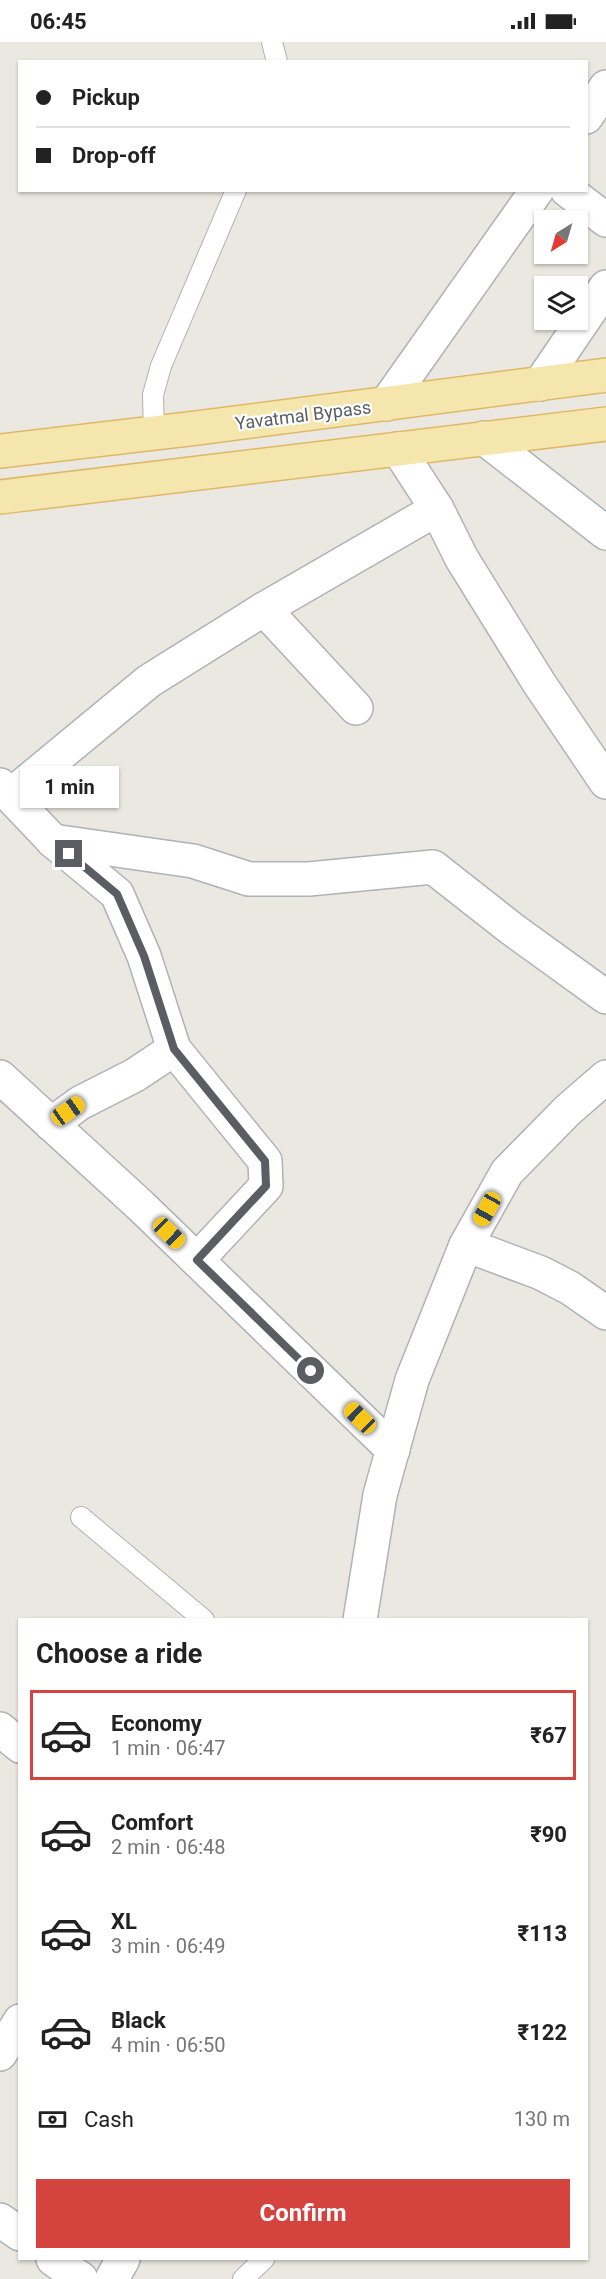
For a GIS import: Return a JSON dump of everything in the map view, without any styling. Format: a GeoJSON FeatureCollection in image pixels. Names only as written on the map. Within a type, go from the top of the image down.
{"type":"FeatureCollection","features":[{"type":"Feature","properties":{"kind":"main road","name":"Yavatmal Bypass"},"geometry":{"type":"LineString","coordinates":[[0,451],[154,434],[606,375]]}},
{"type":"Feature","properties":{"kind":"main road"},"geometry":{"type":"LineString","coordinates":[[0,497],[606,424]]}},
{"type":"Feature","properties":{"kind":"street"},"geometry":{"type":"LineString","coordinates":[[588,114],[606,87]]}},
{"type":"Feature","properties":{"kind":"street"},"geometry":{"type":"LineString","coordinates":[[386,404],[536,192]]}},
{"type":"Feature","properties":{"kind":"street"},"geometry":{"type":"LineString","coordinates":[[570,192],[606,220]]}},
{"type":"Feature","properties":{"kind":"street"},"geometry":{"type":"LineString","coordinates":[[540,384],[606,287]]}},
{"type":"Feature","properties":{"kind":"street"},"geometry":{"type":"LineString","coordinates":[[484,438],[606,532]]}},
{"type":"Feature","properties":{"kind":"street"},"geometry":{"type":"LineString","coordinates":[[398,449],[437,509],[468,569],[545,692],[606,782]]}},
{"type":"Feature","properties":{"kind":"street"},"geometry":{"type":"LineString","coordinates":[[197,1260],[266,1186],[265,1161],[174,1049],[144,956],[117,894],[53,841],[6,790],[149,681],[264,609],[437,509]]}},
{"type":"Feature","properties":{"kind":"street"},"geometry":{"type":"LineString","coordinates":[[264,609],[356,708]]}},
{"type":"Feature","properties":{"kind":"street"},"geometry":{"type":"LineString","coordinates":[[53,841],[193,861],[249,879],[309,879],[433,867],[512,929],[606,997]]}},
{"type":"Feature","properties":{"kind":"street"},"geometry":{"type":"LineString","coordinates":[[51,1124],[80,1103],[135,1075],[174,1049]]}},
{"type":"Feature","properties":{"kind":"street"},"geometry":{"type":"LineString","coordinates":[[0,1077],[141,1206],[393,1450]]}},
{"type":"Feature","properties":{"kind":"street"},"geometry":{"type":"LineString","coordinates":[[360,1618],[380,1495],[412,1380],[466,1245],[507,1172],[568,1110],[606,1077]]}},
{"type":"Feature","properties":{"kind":"street"},"geometry":{"type":"LineString","coordinates":[[466,1245],[541,1273],[570,1288],[606,1313]]}},
{"type":"Feature","properties":{"kind":"street"},"geometry":{"type":"LineString","coordinates":[[0,1729],[18,1744]]}},
{"type":"Feature","properties":{"kind":"street"},"geometry":{"type":"LineString","coordinates":[[0,2054],[18,2024]]}},
{"type":"Feature","properties":{"kind":"street"},"geometry":{"type":"LineString","coordinates":[[0,2220],[18,2233]]}},
{"type":"Feature","properties":{"kind":"street"},"geometry":{"type":"LineString","coordinates":[[54,2260],[81,2279]]}},
{"type":"Feature","properties":{"kind":"street"},"geometry":{"type":"LineString","coordinates":[[112,2279],[122,2260]]}},
{"type":"Feature","properties":{"kind":"lane"},"geometry":{"type":"LineString","coordinates":[[272,42],[276,60]]}},
{"type":"Feature","properties":{"kind":"lane"},"geometry":{"type":"LineString","coordinates":[[154,434],[153,394],[161,366],[235,192]]}},
{"type":"Feature","properties":{"kind":"lane"},"geometry":{"type":"LineString","coordinates":[[81,1516],[202,1618]]}},
{"type":"Feature","properties":{"kind":"lane"},"geometry":{"type":"LineString","coordinates":[[243,2279],[263,2260]]}},
{"type":"Feature","properties":{"kind":"route"},"geometry":{"type":"LineString","coordinates":[[69,854],[117,894],[144,956],[174,1049],[265,1161],[266,1186],[197,1260],[311,1371]]}}]}
